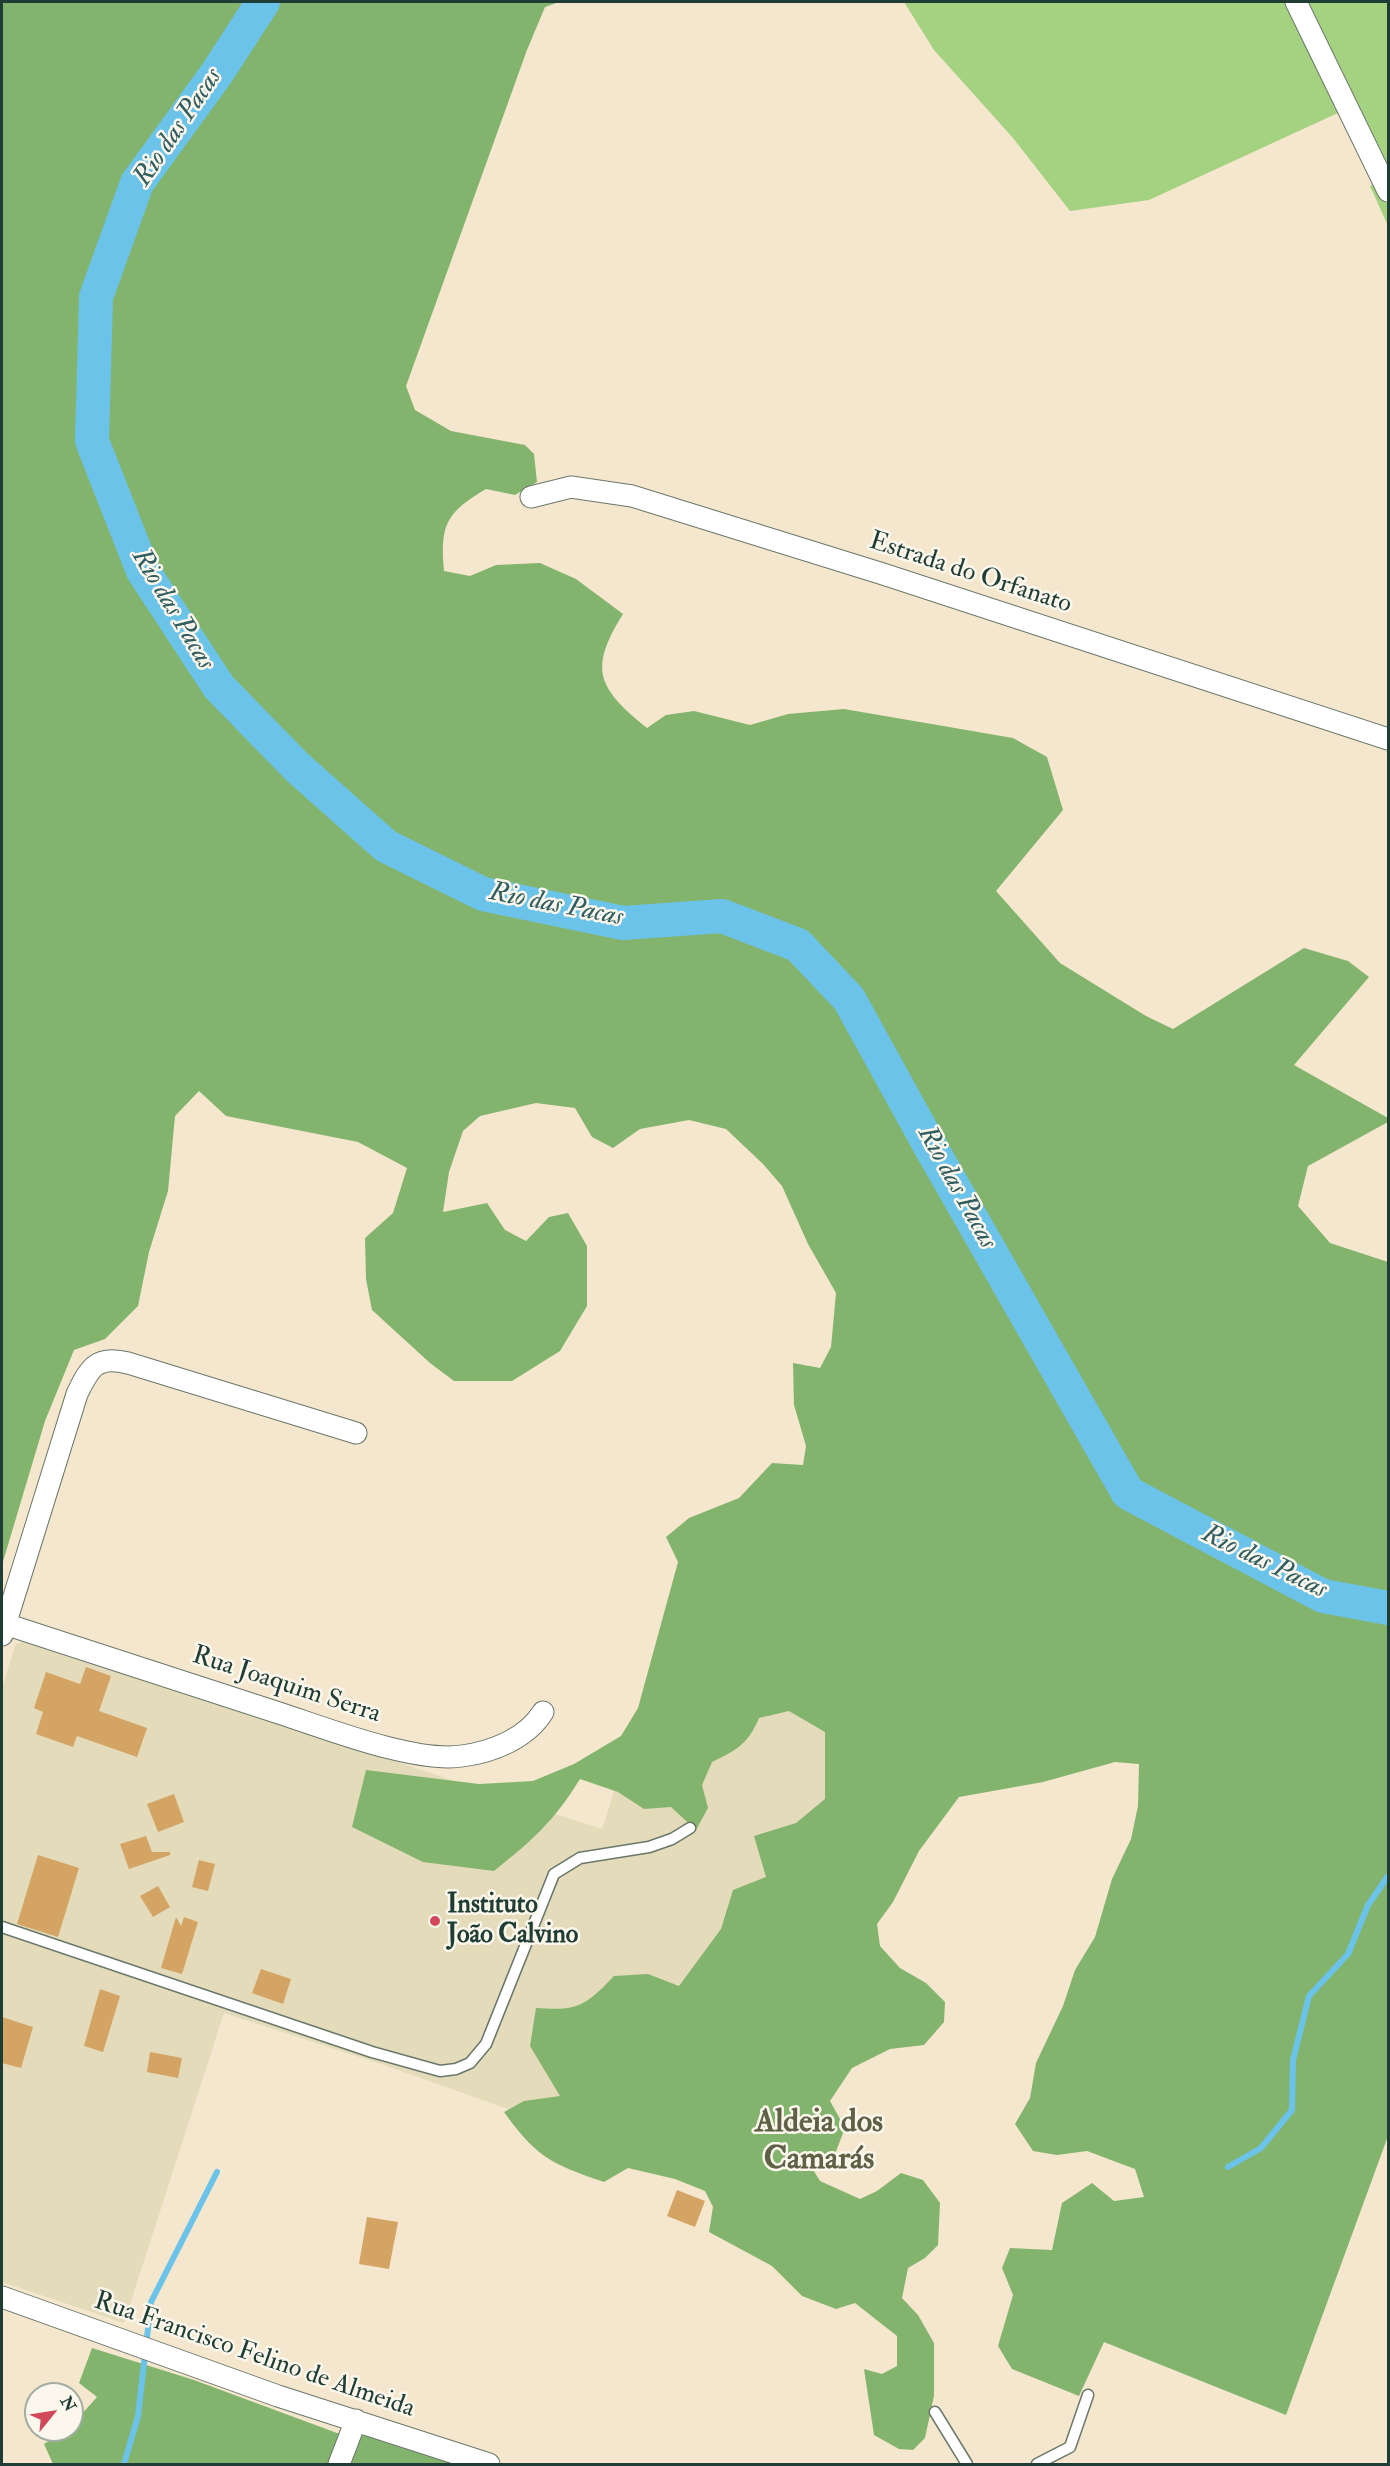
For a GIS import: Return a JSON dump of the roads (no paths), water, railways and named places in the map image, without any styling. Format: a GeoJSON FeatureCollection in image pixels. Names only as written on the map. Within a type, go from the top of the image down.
{"type":"FeatureCollection","features":[{"type":"Feature","properties":{"kind":"street"},"geometry":{"type":"LineString","coordinates":[[1296,2],[1389,191]]}},
{"type":"Feature","properties":{"kind":"street","name":"Estrada do Orfanato"},"geometry":{"type":"LineString","coordinates":[[531,497],[571,487],[632,496],[883,574],[1389,739]]}},
{"type":"Feature","properties":{"kind":"street"},"geometry":{"type":"LineString","coordinates":[[3,1630],[77,1394],[91,1369],[99,1362],[109,1359],[128,1363],[356,1433]]}},
{"type":"Feature","properties":{"kind":"street","name":"Rua Joaquim Serra"},"geometry":{"type":"LineString","coordinates":[[3,1630],[364,1741],[432,1756],[462,1756],[512,1741],[536,1723],[543,1712]]}},
{"type":"Feature","properties":{"kind":"street","name":"Rua Francisco Felino de Almeida"},"geometry":{"type":"LineString","coordinates":[[2,2297],[155,2352],[489,2464]]}},
{"type":"Feature","properties":{"kind":"street"},"geometry":{"type":"LineString","coordinates":[[339,2464],[356,2420]]}},
{"type":"Feature","properties":{"kind":"lane"},"geometry":{"type":"LineString","coordinates":[[2,1927],[372,2052],[440,2071],[456,2070],[470,2063],[486,2044],[554,1874],[580,1858],[649,1847],[672,1839],[690,1828]]}},
{"type":"Feature","properties":{"kind":"lane"},"geometry":{"type":"LineString","coordinates":[[1037,2464],[1070,2446],[1088,2395]]}},
{"type":"Feature","properties":{"kind":"lane"},"geometry":{"type":"LineString","coordinates":[[935,2412],[967,2464]]}},
{"type":"Feature","properties":{"kind":"waterway","name":"Rio das Pacas"},"geometry":{"type":"LineString","coordinates":[[263,2],[217,73],[137,183],[96,297],[92,441],[143,571],[219,687],[297,767],[386,846],[483,894],[623,923],[722,916],[798,945],[849,999],[1128,1493],[1323,1596],[1388,1608]]}},
{"type":"Feature","properties":{"kind":"waterway"},"geometry":{"type":"LineString","coordinates":[[1228,2167],[1261,2148],[1292,2110],[1293,2060],[1309,1996],[1348,1954],[1368,1905],[1388,1876]]}},
{"type":"Feature","properties":{"kind":"waterway"},"geometry":{"type":"LineString","coordinates":[[124,2464],[138,2416],[151,2302],[217,2172]]}},
{"type":"Feature","properties":{"kind":"place","name":"Instituto João Calvino"},"geometry":{"type":"Point","coordinates":[435,1921]}},
{"type":"Feature","properties":{"kind":"district","name":"Aldeia dos Camarás"},"geometry":{"type":"Point","coordinates":[819,2142]}}]}
